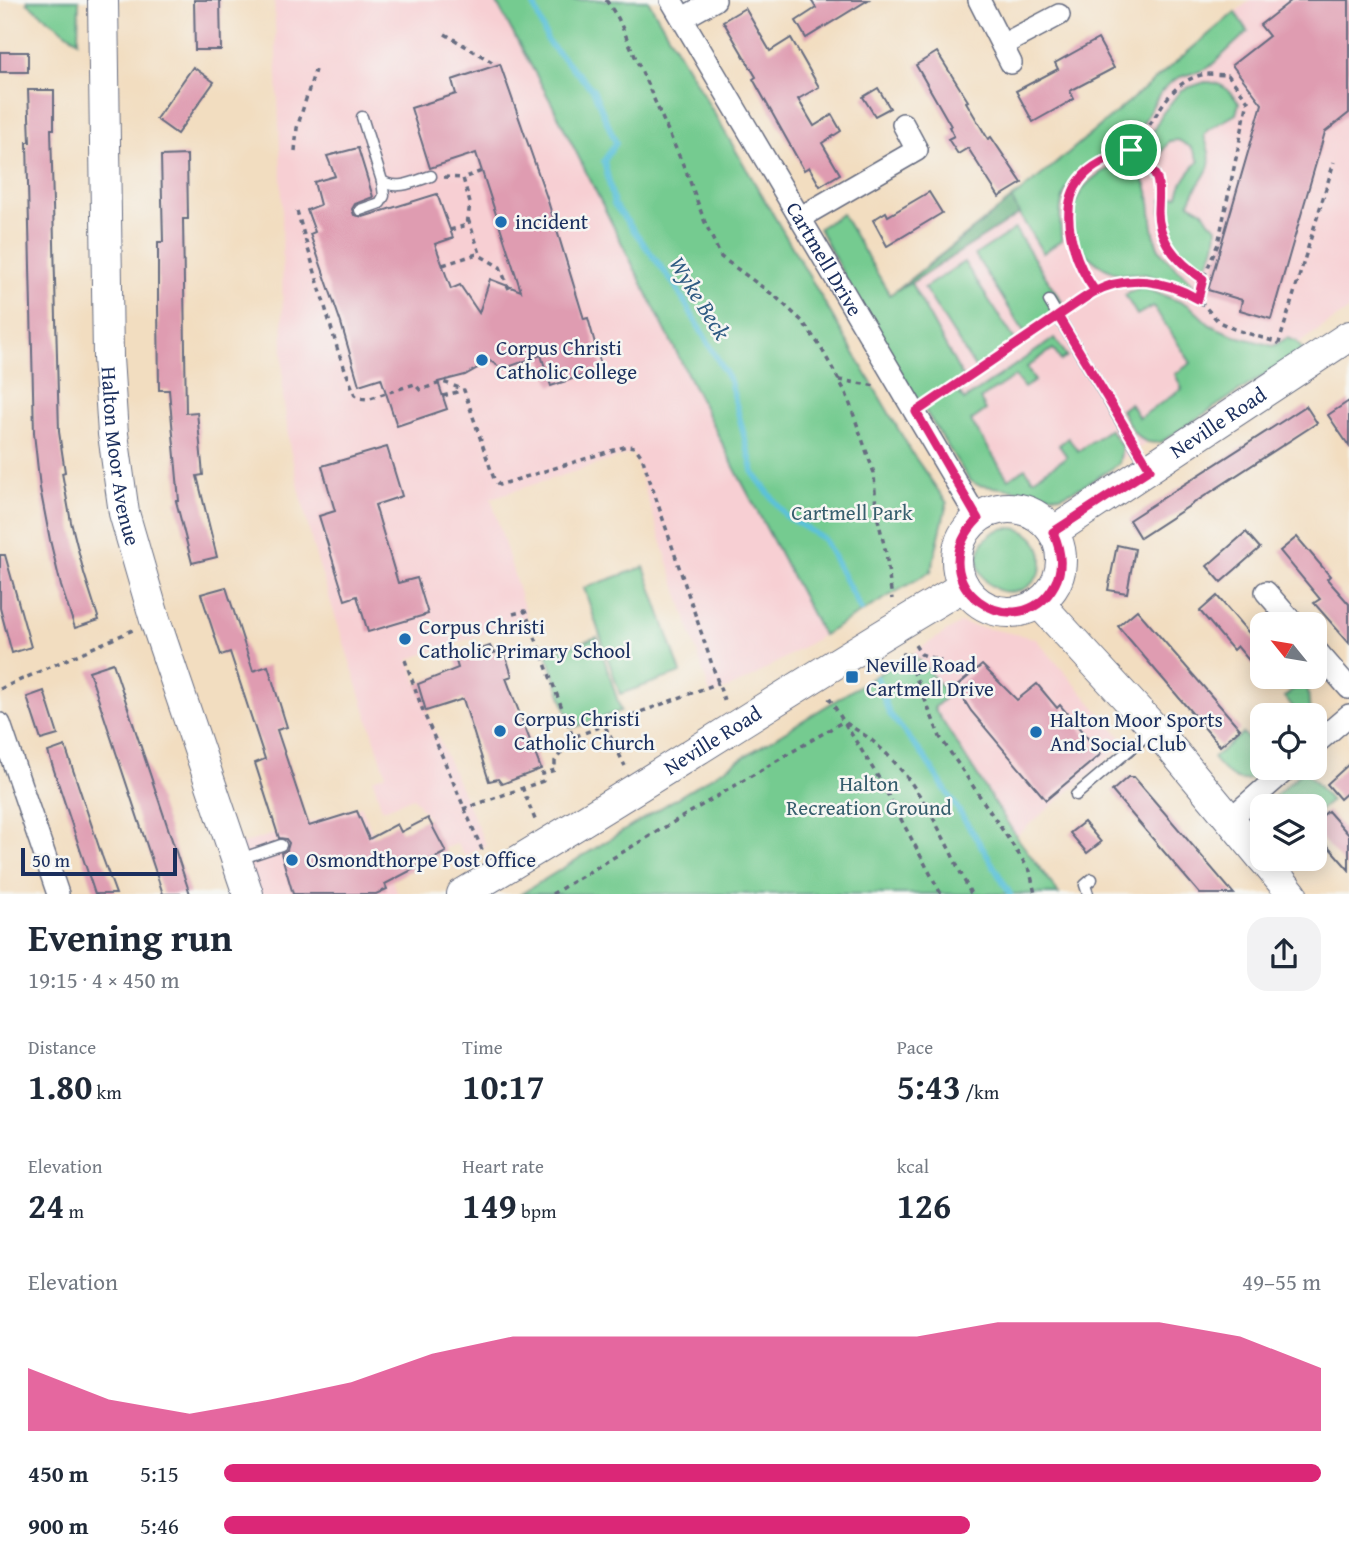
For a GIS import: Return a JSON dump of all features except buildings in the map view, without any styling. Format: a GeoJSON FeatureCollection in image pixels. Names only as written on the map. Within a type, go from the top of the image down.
{"type":"FeatureCollection","features":[{"type":"Feature","properties":{"kind":"street","name":"Halton Moor Avenue"},"geometry":{"type":"LineString","coordinates":[[103,0],[108,358],[113,434],[124,513],[155,620],[248,894]]}},
{"type":"Feature","properties":{"kind":"street"},"geometry":{"type":"LineString","coordinates":[[677,9],[715,0]]}},
{"type":"Feature","properties":{"kind":"street"},"geometry":{"type":"LineString","coordinates":[[979,0],[1006,54],[1059,15]]}},
{"type":"Feature","properties":{"kind":"street","name":"Cartmell Drive"},"geometry":{"type":"LineString","coordinates":[[677,9],[978,519]]}},
{"type":"Feature","properties":{"kind":"street"},"geometry":{"type":"LineString","coordinates":[[801,217],[923,159],[903,124]]}},
{"type":"Feature","properties":{"kind":"street","name":"Neville Road"},"geometry":{"type":"LineString","coordinates":[[1053,532],[1349,336]]}},
{"type":"Feature","properties":{"kind":"street"},"geometry":{"type":"LineString","coordinates":[[1012,508],[1029,512],[1053,532],[1060,547],[1060,570],[1051,592],[1039,603],[1024,610],[1007,612],[990,609],[975,600],[964,586],[958,571],[958,550],[968,529],[978,519],[994,511],[1012,508]]}},
{"type":"Feature","properties":{"kind":"street","name":"Neville Road"},"geometry":{"type":"LineString","coordinates":[[463,894],[964,586]]}},
{"type":"Feature","properties":{"kind":"street"},"geometry":{"type":"LineString","coordinates":[[1266,592],[1284,612]]}},
{"type":"Feature","properties":{"kind":"street"},"geometry":{"type":"LineString","coordinates":[[1039,603],[1154,729],[1250,843]]}},
{"type":"Feature","properties":{"kind":"street"},"geometry":{"type":"LineString","coordinates":[[1327,663],[1349,688]]}},
{"type":"Feature","properties":{"kind":"street"},"geometry":{"type":"LineString","coordinates":[[1327,734],[1349,715]]}},
{"type":"Feature","properties":{"kind":"street"},"geometry":{"type":"LineString","coordinates":[[0,724],[58,894]]}},
{"type":"Feature","properties":{"kind":"street"},"geometry":{"type":"LineString","coordinates":[[1230,819],[1274,780]]}},
{"type":"Feature","properties":{"kind":"street"},"geometry":{"type":"LineString","coordinates":[[1273,871],[1292,894]]}},
{"type":"Feature","properties":{"kind":"lane"},"geometry":{"type":"LineString","coordinates":[[360,209],[380,203],[384,196],[362,117]]}},
{"type":"Feature","properties":{"kind":"lane"},"geometry":{"type":"LineString","coordinates":[[382,181],[396,186],[431,176]]}},
{"type":"Feature","properties":{"kind":"lane"},"geometry":{"type":"LineString","coordinates":[[1049,301],[1150,469]]}},
{"type":"Feature","properties":{"kind":"lane"},"geometry":{"type":"LineString","coordinates":[[1076,795],[1154,729]]}},
{"type":"Feature","properties":{"kind":"lane"},"geometry":{"type":"LineString","coordinates":[[236,860],[281,845]]}},
{"type":"Feature","properties":{"kind":"lane"},"geometry":{"type":"LineString","coordinates":[[1088,894],[1085,885],[1092,879]]}},
{"type":"Feature","properties":{"kind":"path"},"geometry":{"type":"LineString","coordinates":[[606,0],[618,18],[722,257],[802,321],[839,380],[861,432],[874,473],[876,511],[886,553],[892,598]]}},
{"type":"Feature","properties":{"kind":"path"},"geometry":{"type":"LineString","coordinates":[[445,34],[492,62]]}},
{"type":"Feature","properties":{"kind":"path"},"geometry":{"type":"LineString","coordinates":[[295,151],[297,128],[315,70]]}},
{"type":"Feature","properties":{"kind":"path"},"geometry":{"type":"LineString","coordinates":[[1095,291],[1086,279],[1072,242],[1068,206],[1079,180],[1102,162],[1131,150],[1178,85],[1202,75],[1228,75],[1248,101],[1218,244],[1203,279],[1198,299]]}},
{"type":"Feature","properties":{"kind":"path"},"geometry":{"type":"LineString","coordinates":[[1131,150],[1144,162],[1157,181],[1158,222],[1169,249],[1189,270],[1203,279]]}},
{"type":"Feature","properties":{"kind":"path"},"geometry":{"type":"LineString","coordinates":[[916,412],[1095,291],[1129,280],[1156,282],[1198,299],[1219,322],[1234,330],[1279,343],[1334,162]]}},
{"type":"Feature","properties":{"kind":"path"},"geometry":{"type":"LineString","coordinates":[[450,230],[467,225],[470,203],[463,178],[482,171]]}},
{"type":"Feature","properties":{"kind":"path"},"geometry":{"type":"LineString","coordinates":[[296,211],[351,389],[359,398],[415,384],[420,390],[443,382],[464,390]]}},
{"type":"Feature","properties":{"kind":"path"},"geometry":{"type":"LineString","coordinates":[[468,219],[480,253],[491,264],[500,267],[509,289]]}},
{"type":"Feature","properties":{"kind":"path"},"geometry":{"type":"LineString","coordinates":[[443,265],[480,253]]}},
{"type":"Feature","properties":{"kind":"path"},"geometry":{"type":"LineString","coordinates":[[326,312],[333,311]]}},
{"type":"Feature","properties":{"kind":"path"},"geometry":{"type":"LineString","coordinates":[[839,380],[883,387],[886,394],[900,386]]}},
{"type":"Feature","properties":{"kind":"path"},"geometry":{"type":"LineString","coordinates":[[443,396],[464,390]]}},
{"type":"Feature","properties":{"kind":"path"},"geometry":{"type":"LineString","coordinates":[[464,390],[494,479],[499,485],[627,446],[635,447],[642,457],[719,683],[731,729]]}},
{"type":"Feature","properties":{"kind":"path"},"geometry":{"type":"LineString","coordinates":[[513,614],[525,611],[573,737]]}},
{"type":"Feature","properties":{"kind":"path"},"geometry":{"type":"LineString","coordinates":[[0,689],[155,620]]}},
{"type":"Feature","properties":{"kind":"path"},"geometry":{"type":"LineString","coordinates":[[898,645],[915,674],[940,737],[1030,871],[1035,894]]}},
{"type":"Feature","properties":{"kind":"path"},"geometry":{"type":"LineString","coordinates":[[920,654],[941,661]]}},
{"type":"Feature","properties":{"kind":"path"},"geometry":{"type":"LineString","coordinates":[[405,660],[463,809],[494,876]]}},
{"type":"Feature","properties":{"kind":"path"},"geometry":{"type":"LineString","coordinates":[[463,809],[543,781],[542,774],[555,770],[555,761],[573,737],[719,683]]}},
{"type":"Feature","properties":{"kind":"path"},"geometry":{"type":"LineString","coordinates":[[824,690],[880,780],[941,894]]}},
{"type":"Feature","properties":{"kind":"path"},"geometry":{"type":"LineString","coordinates":[[601,718],[636,788]]}},
{"type":"Feature","properties":{"kind":"path"},"geometry":{"type":"LineString","coordinates":[[552,894],[845,722]]}},
{"type":"Feature","properties":{"kind":"path"},"geometry":{"type":"LineString","coordinates":[[845,722],[876,744],[900,768],[933,817],[971,894]]}},
{"type":"Feature","properties":{"kind":"path"},"geometry":{"type":"LineString","coordinates":[[522,787],[545,844]]}},
{"type":"Feature","properties":{"kind":"shaded area","name":"Corpus Christi Catholic College"},"geometry":{"type":"Polygon","coordinates":[[[274,0],[495,0],[552,104],[736,471],[823,635],[751,678],[711,696],[633,453],[491,498],[527,618],[410,659],[426,711],[486,845],[465,856],[457,844],[444,848],[413,797],[382,810],[373,779],[386,774],[313,547],[290,449],[283,397],[282,198],[274,0]]]}},
{"type":"Feature","properties":{"kind":"shaded area"},"geometry":{"type":"Polygon","coordinates":[[[1250,0],[1349,0],[1349,310],[1068,495],[969,480],[867,314],[1048,170],[1250,0]]]}},
{"type":"Feature","properties":{"kind":"shaded area"},"geometry":{"type":"Polygon","coordinates":[[[960,623],[1035,638],[1126,743],[1016,836],[934,708],[948,695],[911,654],[960,623]]]}},
{"type":"Feature","properties":{"kind":"shaded area"},"geometry":{"type":"Polygon","coordinates":[[[361,806],[398,894],[256,894],[239,845],[361,806]]]}},
{"type":"Feature","properties":{"kind":"green space"},"geometry":{"type":"Polygon","coordinates":[[[28,0],[79,0],[78,41],[27,3],[28,0]]]}},
{"type":"Feature","properties":{"kind":"green space","name":"Cartmell Park"},"geometry":{"type":"Polygon","coordinates":[[[495,0],[648,0],[914,456],[947,503],[931,571],[823,635],[736,471],[552,104],[495,0]]]}},
{"type":"Feature","properties":{"kind":"green space"},"geometry":{"type":"Polygon","coordinates":[[[1235,12],[1248,32],[1208,68],[1173,81],[1160,94],[1130,141],[1085,166],[1069,183],[1061,204],[1062,240],[1043,253],[1019,214],[911,283],[967,385],[958,391],[964,400],[1055,338],[1067,356],[1061,361],[1053,349],[1027,367],[1035,381],[1024,388],[1015,376],[980,399],[986,410],[971,421],[1008,479],[1025,468],[1033,479],[1067,457],[1059,445],[1068,438],[1078,451],[1110,429],[1122,447],[1119,464],[1061,496],[978,485],[969,480],[865,316],[819,228],[842,214],[890,295],[1048,170],[1235,12]]]}},
{"type":"Feature","properties":{"kind":"green space"},"geometry":{"type":"Polygon","coordinates":[[[1205,82],[1216,83],[1225,88],[1239,103],[1236,114],[1208,130],[1204,136],[1210,158],[1209,165],[1189,203],[1203,211],[1217,227],[1217,233],[1209,260],[1200,268],[1194,269],[1169,237],[1162,219],[1162,209],[1163,199],[1178,196],[1183,181],[1199,161],[1192,148],[1178,140],[1169,141],[1160,155],[1149,156],[1144,149],[1162,114],[1181,90],[1205,82]]]}},
{"type":"Feature","properties":{"kind":"green space"},"geometry":{"type":"Polygon","coordinates":[[[1126,164],[1137,171],[1148,190],[1158,247],[1191,282],[1195,290],[1143,274],[1121,274],[1112,271],[1088,256],[1078,242],[1073,228],[1077,199],[1096,176],[1110,168],[1126,164]]]}},
{"type":"Feature","properties":{"kind":"green space"},"geometry":{"type":"Polygon","coordinates":[[[1012,199],[1019,214],[897,290],[1012,199]]]}},
{"type":"Feature","properties":{"kind":"green space"},"geometry":{"type":"Polygon","coordinates":[[[1015,229],[1067,310],[1027,336],[975,255],[1015,229]]]}},
{"type":"Feature","properties":{"kind":"green space"},"geometry":{"type":"Polygon","coordinates":[[[964,262],[1017,343],[976,369],[924,288],[964,262]]]}},
{"type":"Feature","properties":{"kind":"green space"},"geometry":{"type":"Polygon","coordinates":[[[1141,287],[1189,305],[1210,325],[1236,336],[1273,346],[1287,338],[1296,341],[1303,350],[1161,442],[1146,442],[1136,435],[1121,410],[1130,403],[1139,418],[1182,389],[1175,374],[1191,363],[1153,306],[1137,315],[1125,295],[1141,287]]]}},
{"type":"Feature","properties":{"kind":"green space"},"geometry":{"type":"Polygon","coordinates":[[[1004,528],[1016,528],[1033,537],[1040,548],[1040,572],[1033,583],[1016,592],[1004,592],[992,587],[983,578],[978,566],[978,554],[983,542],[992,533],[1004,528]]]}},
{"type":"Feature","properties":{"kind":"green space"},"geometry":{"type":"Polygon","coordinates":[[[644,567],[681,673],[620,694],[584,588],[644,567]]]}},
{"type":"Feature","properties":{"kind":"green space"},"geometry":{"type":"Polygon","coordinates":[[[597,637],[621,711],[572,728],[547,654],[597,637]]]}},
{"type":"Feature","properties":{"kind":"green space","name":"Halton Recreation Ground"},"geometry":{"type":"Polygon","coordinates":[[[911,654],[948,695],[934,708],[1016,836],[1059,894],[521,894],[911,654]]]}},
{"type":"Feature","properties":{"kind":"green space"},"geometry":{"type":"Polygon","coordinates":[[[1293,690],[1308,690],[1309,703],[1290,703],[1285,697],[1293,690]]]}},
{"type":"Feature","properties":{"kind":"green space"},"geometry":{"type":"Polygon","coordinates":[[[1243,733],[1250,741],[1250,779],[1238,780],[1232,777],[1213,758],[1243,733]]]}},
{"type":"Feature","properties":{"kind":"green space"},"geometry":{"type":"Polygon","coordinates":[[[1293,780],[1313,780],[1325,794],[1277,794],[1293,780]]]}},
{"type":"Feature","properties":{"kind":"waterway","name":"Wyke Beck"},"geometry":{"type":"LineString","coordinates":[[532,0],[548,42],[593,90],[616,143],[604,161],[614,204],[676,287],[730,381],[754,474],[786,516],[824,539],[861,610]]}},
{"type":"Feature","properties":{"kind":"waterway","name":"Wyke Beck"},"geometry":{"type":"LineString","coordinates":[[877,678],[889,713],[925,758],[1010,894]]}},
{"type":"Feature","properties":{"kind":"place","name":"incident"},"geometry":{"type":"Point","coordinates":[501,222]}},
{"type":"Feature","properties":{"kind":"place","name":"Corpus Christi Catholic College"},"geometry":{"type":"Point","coordinates":[482,360]}},
{"type":"Feature","properties":{"kind":"place","name":"Corpus Christi Catholic Primary School"},"geometry":{"type":"Point","coordinates":[405,639]}},
{"type":"Feature","properties":{"kind":"place","name":"Neville Road Cartmell Drive"},"geometry":{"type":"Point","coordinates":[852,677]}},
{"type":"Feature","properties":{"kind":"place","name":"Corpus Christi Catholic Church"},"geometry":{"type":"Point","coordinates":[500,731]}},
{"type":"Feature","properties":{"kind":"place","name":"Halton Moor Sports And Social Club"},"geometry":{"type":"Point","coordinates":[1036,732]}},
{"type":"Feature","properties":{"kind":"place","name":"Osmondthorpe Post Office"},"geometry":{"type":"Point","coordinates":[292,860]}},
{"type":"Feature","properties":{"kind":"route"},"geometry":{"type":"LineString","coordinates":[[1131,150],[1102,162],[1079,180],[1068,206],[1072,242],[1086,279],[1095,291],[916,412],[978,519],[961,541],[958,571],[964,586],[975,600],[990,609],[1007,612],[1024,610],[1039,603],[1051,592],[1058,578],[1060,547],[1053,532],[1150,469],[1058,316],[1095,291],[1129,280],[1156,282],[1198,299],[1203,279],[1189,270],[1169,249],[1158,222],[1157,181],[1144,162],[1131,150]]}}]}
